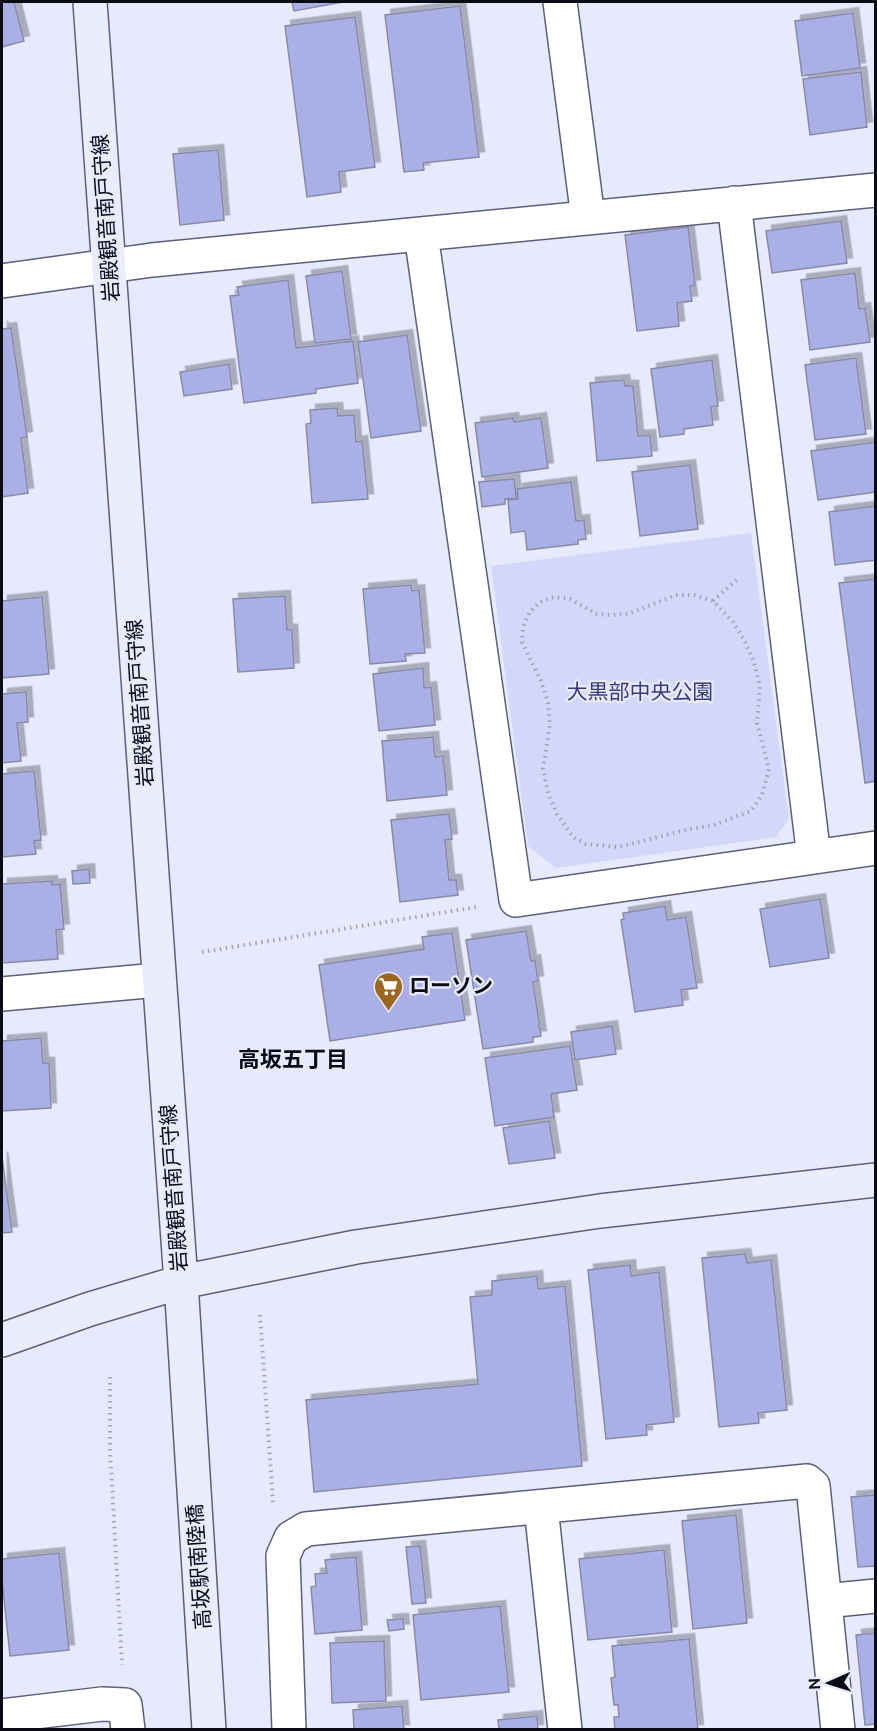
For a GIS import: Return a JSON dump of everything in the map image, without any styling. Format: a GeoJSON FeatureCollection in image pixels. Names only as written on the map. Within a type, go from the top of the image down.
{"type":"FeatureCollection","features":[{"type":"Feature","properties":{"kind":"main road","name":"岩殿観音南戸守線"},"geometry":{"type":"LineString","coordinates":[[90,2],[188,1405]]}},
{"type":"Feature","properties":{"kind":"main road"},"geometry":{"type":"LineString","coordinates":[[2,1340],[90,1309],[181,1282],[367,1245],[600,1211],[876,1180]]}},
{"type":"Feature","properties":{"kind":"main road","name":"高坂駅南陸橋"},"geometry":{"type":"LineString","coordinates":[[188,1405],[209,1730]]}},
{"type":"Feature","properties":{"kind":"street"},"geometry":{"type":"LineString","coordinates":[[560,2],[588,218]]}},
{"type":"Feature","properties":{"kind":"street"},"geometry":{"type":"LineString","coordinates":[[2,281],[110,265],[876,190]]}},
{"type":"Feature","properties":{"kind":"street"},"geometry":{"type":"LineString","coordinates":[[734,203],[814,857]]}},
{"type":"Feature","properties":{"kind":"street"},"geometry":{"type":"LineString","coordinates":[[421,234],[516,900],[876,848]]}},
{"type":"Feature","properties":{"kind":"street"},"geometry":{"type":"LineString","coordinates":[[2,994],[158,980]]}},
{"type":"Feature","properties":{"kind":"street"},"geometry":{"type":"LineString","coordinates":[[289,1730],[283,1556],[291,1538],[306,1529],[807,1481],[813,1486],[838,1730]]}},
{"type":"Feature","properties":{"kind":"street"},"geometry":{"type":"LineString","coordinates":[[541,1507],[565,1730]]}},
{"type":"Feature","properties":{"kind":"street"},"geometry":{"type":"LineString","coordinates":[[825,1601],[876,1596]]}},
{"type":"Feature","properties":{"kind":"street"},"geometry":{"type":"LineString","coordinates":[[2,1716],[102,1704],[126,1717]]}},
{"type":"Feature","properties":{"kind":"path"},"geometry":{"type":"LineString","coordinates":[[676,595],[694,595],[713,601],[733,622],[749,651],[760,687],[758,723],[769,769],[762,795],[751,811],[714,825],[619,847],[586,844],[573,837],[557,814],[548,793],[543,769],[550,724],[548,702],[541,681],[522,642],[523,627],[529,613],[540,602],[554,597],[570,599],[597,614],[612,615],[628,614],[676,595]]}},
{"type":"Feature","properties":{"kind":"path"},"geometry":{"type":"LineString","coordinates":[[202,952],[516,900]]}},
{"type":"Feature","properties":{"kind":"path"},"geometry":{"type":"LineString","coordinates":[[260,1315],[273,1505],[291,1538]]}},
{"type":"Feature","properties":{"kind":"path"},"geometry":{"type":"LineString","coordinates":[[111,1377],[110,1449],[126,1717]]}},
{"type":"Feature","properties":{"kind":"green space","name":"大黒部中央公園"},"geometry":{"type":"Polygon","coordinates":[[[751,533],[789,819],[776,837],[556,868],[528,846],[491,566],[751,533]]]}},
{"type":"Feature","properties":{"kind":"building"},"geometry":{"type":"Polygon","coordinates":[[[2,2],[14,2],[24,41],[2,47],[2,2]]]}},
{"type":"Feature","properties":{"kind":"building"},"geometry":{"type":"Polygon","coordinates":[[[292,2],[343,2],[294,11],[292,2]]]}},
{"type":"Feature","properties":{"kind":"building"},"geometry":{"type":"Polygon","coordinates":[[[460,6],[479,157],[423,163],[424,170],[404,172],[385,15],[460,6]]]}},
{"type":"Feature","properties":{"kind":"building"},"geometry":{"type":"Polygon","coordinates":[[[853,13],[860,68],[802,76],[795,21],[853,13]]]}},
{"type":"Feature","properties":{"kind":"building"},"geometry":{"type":"Polygon","coordinates":[[[355,17],[375,167],[339,172],[341,192],[307,197],[285,26],[355,17]]]}},
{"type":"Feature","properties":{"kind":"building"},"geometry":{"type":"Polygon","coordinates":[[[861,72],[867,127],[810,135],[803,79],[861,72]]]}},
{"type":"Feature","properties":{"kind":"building"},"geometry":{"type":"Polygon","coordinates":[[[218,150],[224,220],[180,225],[173,154],[218,150]]]}},
{"type":"Feature","properties":{"kind":"building"},"geometry":{"type":"Polygon","coordinates":[[[841,221],[847,263],[772,273],[766,231],[841,221]]]}},
{"type":"Feature","properties":{"kind":"building"},"geometry":{"type":"Polygon","coordinates":[[[688,227],[695,285],[690,286],[692,301],[677,303],[679,326],[637,331],[625,235],[688,227]]]}},
{"type":"Feature","properties":{"kind":"building"},"geometry":{"type":"Polygon","coordinates":[[[342,271],[351,339],[315,343],[306,276],[342,271]]]}},
{"type":"Feature","properties":{"kind":"building"},"geometry":{"type":"Polygon","coordinates":[[[855,273],[859,309],[865,308],[870,342],[810,350],[801,280],[855,273]]]}},
{"type":"Feature","properties":{"kind":"building"},"geometry":{"type":"Polygon","coordinates":[[[288,280],[296,348],[353,341],[358,383],[316,389],[316,393],[244,403],[230,296],[239,295],[237,287],[288,280]]]}},
{"type":"Feature","properties":{"kind":"building"},"geometry":{"type":"Polygon","coordinates":[[[11,328],[27,437],[21,438],[28,493],[2,497],[2,329],[11,328]]]}},
{"type":"Feature","properties":{"kind":"building"},"geometry":{"type":"Polygon","coordinates":[[[407,335],[421,431],[371,438],[358,342],[407,335]]]}},
{"type":"Feature","properties":{"kind":"building"},"geometry":{"type":"Polygon","coordinates":[[[856,358],[866,434],[815,440],[805,365],[856,358]]]}},
{"type":"Feature","properties":{"kind":"building"},"geometry":{"type":"Polygon","coordinates":[[[712,360],[718,406],[711,407],[713,425],[684,429],[684,434],[660,437],[651,369],[712,360]]]}},
{"type":"Feature","properties":{"kind":"building"},"geometry":{"type":"Polygon","coordinates":[[[229,364],[232,389],[184,396],[180,372],[229,364]]]}},
{"type":"Feature","properties":{"kind":"building"},"geometry":{"type":"Polygon","coordinates":[[[624,380],[625,386],[633,386],[638,436],[650,435],[652,456],[597,461],[590,383],[624,380]]]}},
{"type":"Feature","properties":{"kind":"building"},"geometry":{"type":"Polygon","coordinates":[[[337,408],[338,416],[354,415],[356,442],[362,441],[368,499],[312,503],[306,424],[311,423],[310,410],[337,408]]]}},
{"type":"Feature","properties":{"kind":"building"},"geometry":{"type":"Polygon","coordinates":[[[513,418],[514,422],[541,418],[548,468],[482,477],[475,423],[513,418]]]}},
{"type":"Feature","properties":{"kind":"building"},"geometry":{"type":"Polygon","coordinates":[[[876,442],[876,492],[818,500],[811,451],[876,442]]]}},
{"type":"Feature","properties":{"kind":"building"},"geometry":{"type":"Polygon","coordinates":[[[690,465],[698,529],[640,536],[632,472],[690,465]]]}},
{"type":"Feature","properties":{"kind":"building"},"geometry":{"type":"Polygon","coordinates":[[[514,479],[516,498],[505,499],[505,504],[482,507],[479,482],[514,479]]]}},
{"type":"Feature","properties":{"kind":"building"},"geometry":{"type":"Polygon","coordinates":[[[571,482],[576,521],[584,520],[586,539],[578,540],[578,544],[527,550],[525,531],[511,533],[508,500],[518,499],[517,489],[571,482]]]}},
{"type":"Feature","properties":{"kind":"building"},"geometry":{"type":"Polygon","coordinates":[[[876,506],[876,560],[835,565],[829,512],[876,506]]]}},
{"type":"Feature","properties":{"kind":"building"},"geometry":{"type":"Polygon","coordinates":[[[876,579],[876,781],[865,783],[839,583],[876,579]]]}},
{"type":"Feature","properties":{"kind":"building"},"geometry":{"type":"Polygon","coordinates":[[[411,585],[412,591],[419,590],[425,653],[405,654],[406,661],[370,664],[363,589],[411,585]]]}},
{"type":"Feature","properties":{"kind":"building"},"geometry":{"type":"Polygon","coordinates":[[[285,596],[287,630],[292,630],[294,668],[238,672],[233,599],[285,596]]]}},
{"type":"Feature","properties":{"kind":"building"},"geometry":{"type":"Polygon","coordinates":[[[42,597],[49,674],[2,678],[2,601],[42,597]]]}},
{"type":"Feature","properties":{"kind":"building"},"geometry":{"type":"Polygon","coordinates":[[[423,668],[424,688],[431,687],[435,725],[379,731],[373,674],[423,668]]]}},
{"type":"Feature","properties":{"kind":"building"},"geometry":{"type":"Polygon","coordinates":[[[26,692],[28,722],[17,723],[21,761],[2,763],[2,694],[26,692]]]}},
{"type":"Feature","properties":{"kind":"building"},"geometry":{"type":"Polygon","coordinates":[[[433,737],[435,757],[443,756],[447,795],[387,801],[382,741],[433,737]]]}},
{"type":"Feature","properties":{"kind":"building"},"geometry":{"type":"Polygon","coordinates":[[[34,771],[41,840],[34,841],[36,854],[2,857],[2,774],[34,771]]]}},
{"type":"Feature","properties":{"kind":"building"},"geometry":{"type":"Polygon","coordinates":[[[449,814],[452,839],[445,840],[449,880],[456,880],[458,895],[400,902],[391,820],[449,814]]]}},
{"type":"Feature","properties":{"kind":"building"},"geometry":{"type":"Polygon","coordinates":[[[89,869],[90,883],[73,884],[72,871],[89,869]]]}},
{"type":"Feature","properties":{"kind":"building"},"geometry":{"type":"Polygon","coordinates":[[[52,881],[52,885],[60,884],[64,929],[56,930],[58,959],[2,963],[2,884],[52,881]]]}},
{"type":"Feature","properties":{"kind":"building"},"geometry":{"type":"Polygon","coordinates":[[[820,899],[829,958],[770,967],[760,909],[820,899]]]}},
{"type":"Feature","properties":{"kind":"building"},"geometry":{"type":"Polygon","coordinates":[[[665,906],[667,920],[686,917],[697,988],[681,990],[683,1005],[635,1012],[621,920],[624,919],[623,913],[665,906]]]}},
{"type":"Feature","properties":{"kind":"building"},"geometry":{"type":"Polygon","coordinates":[[[526,931],[531,961],[535,960],[538,981],[533,982],[541,1036],[533,1037],[533,1042],[483,1049],[466,940],[526,931]]]}},
{"type":"Feature","properties":{"kind":"building"},"geometry":{"type":"Polygon","coordinates":[[[452,933],[465,1020],[330,1041],[319,965],[424,949],[422,937],[452,933]]]}},
{"type":"Feature","properties":{"kind":"building"},"geometry":{"type":"Polygon","coordinates":[[[612,1026],[616,1054],[575,1060],[571,1032],[612,1026]]]}},
{"type":"Feature","properties":{"kind":"building"},"geometry":{"type":"Polygon","coordinates":[[[41,1038],[43,1063],[49,1063],[51,1108],[2,1111],[2,1041],[41,1038]]]}},
{"type":"Feature","properties":{"kind":"building"},"geometry":{"type":"Polygon","coordinates":[[[570,1046],[577,1090],[551,1094],[554,1117],[495,1126],[485,1058],[570,1046]]]}},
{"type":"Feature","properties":{"kind":"building"},"geometry":{"type":"Polygon","coordinates":[[[549,1121],[555,1158],[509,1164],[503,1128],[549,1121]]]}},
{"type":"Feature","properties":{"kind":"building"},"geometry":{"type":"Polygon","coordinates":[[[2,1157],[12,1232],[2,1233],[2,1157]]]}},
{"type":"Feature","properties":{"kind":"building"},"geometry":{"type":"Polygon","coordinates":[[[745,1254],[747,1263],[771,1260],[787,1410],[758,1413],[759,1423],[719,1427],[702,1258],[745,1254]]]}},
{"type":"Feature","properties":{"kind":"building"},"geometry":{"type":"Polygon","coordinates":[[[630,1265],[631,1276],[659,1272],[674,1422],[646,1425],[647,1435],[606,1439],[588,1270],[630,1265]]]}},
{"type":"Feature","properties":{"kind":"building"},"geometry":{"type":"Polygon","coordinates":[[[537,1276],[538,1289],[565,1286],[582,1466],[314,1492],[306,1400],[478,1384],[470,1297],[492,1295],[492,1281],[537,1276]]]}},
{"type":"Feature","properties":{"kind":"building"},"geometry":{"type":"Polygon","coordinates":[[[876,1495],[876,1566],[858,1567],[851,1497],[876,1495]]]}},
{"type":"Feature","properties":{"kind":"building"},"geometry":{"type":"Polygon","coordinates":[[[736,1515],[747,1623],[693,1629],[682,1521],[736,1515]]]}},
{"type":"Feature","properties":{"kind":"building"},"geometry":{"type":"Polygon","coordinates":[[[420,1546],[426,1603],[412,1604],[406,1547],[420,1546]]]}},
{"type":"Feature","properties":{"kind":"building"},"geometry":{"type":"Polygon","coordinates":[[[664,1550],[672,1632],[588,1640],[579,1559],[664,1550]]]}},
{"type":"Feature","properties":{"kind":"building"},"geometry":{"type":"Polygon","coordinates":[[[59,1553],[69,1650],[10,1656],[2,1559],[59,1553]]]}},
{"type":"Feature","properties":{"kind":"building"},"geometry":{"type":"Polygon","coordinates":[[[356,1557],[362,1630],[315,1634],[311,1587],[316,1586],[315,1574],[327,1573],[325,1560],[356,1557]]]}},
{"type":"Feature","properties":{"kind":"building"},"geometry":{"type":"Polygon","coordinates":[[[500,1606],[509,1692],[421,1700],[413,1615],[500,1606]]]}},
{"type":"Feature","properties":{"kind":"building"},"geometry":{"type":"Polygon","coordinates":[[[403,1619],[404,1629],[389,1631],[387,1620],[403,1619]]]}},
{"type":"Feature","properties":{"kind":"building"},"geometry":{"type":"Polygon","coordinates":[[[876,1633],[876,1724],[865,1725],[856,1635],[876,1633]]]}},
{"type":"Feature","properties":{"kind":"building"},"geometry":{"type":"Polygon","coordinates":[[[689,1639],[698,1730],[615,1730],[614,1717],[619,1717],[618,1705],[614,1705],[611,1678],[615,1677],[612,1646],[689,1639]]]}},
{"type":"Feature","properties":{"kind":"building"},"geometry":{"type":"Polygon","coordinates":[[[384,1641],[386,1701],[332,1703],[330,1643],[384,1641]]]}},
{"type":"Feature","properties":{"kind":"building"},"geometry":{"type":"Polygon","coordinates":[[[402,1706],[404,1730],[354,1730],[353,1710],[402,1706]]]}},
{"type":"Feature","properties":{"kind":"building"},"geometry":{"type":"Polygon","coordinates":[[[537,1716],[538,1730],[499,1730],[498,1720],[537,1716]]]}},
{"type":"Feature","properties":{"kind":"place","name":"ローソン"},"geometry":{"type":"Point","coordinates":[388,1012]}},
{"type":"Feature","properties":{"kind":"district","name":"高坂五丁目"},"geometry":{"type":"Point","coordinates":[293,1059]}}]}
